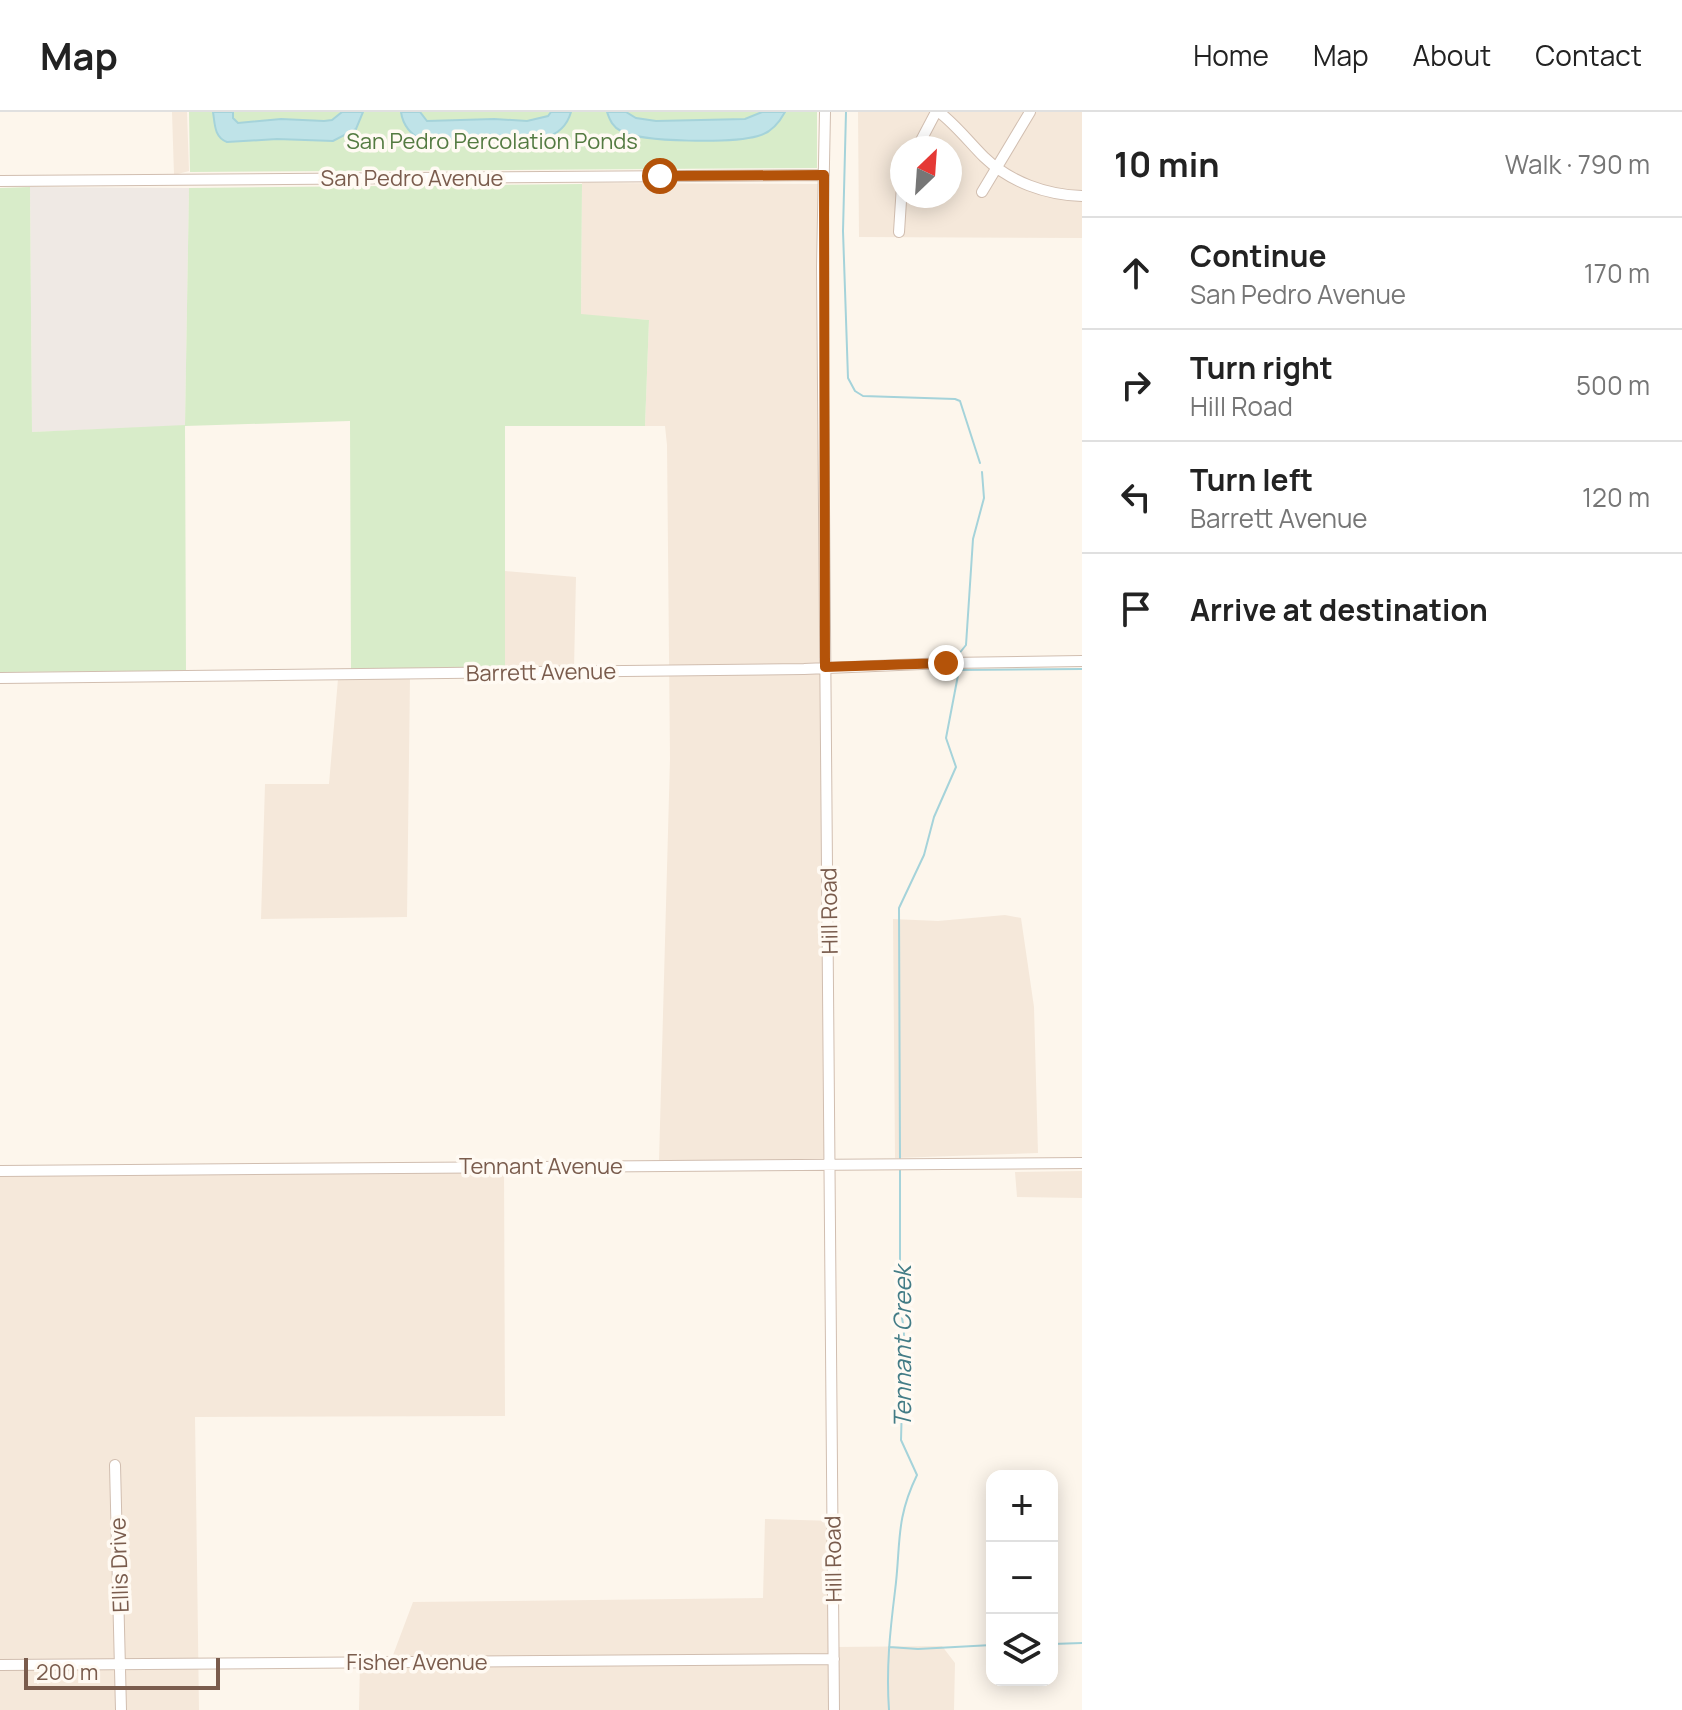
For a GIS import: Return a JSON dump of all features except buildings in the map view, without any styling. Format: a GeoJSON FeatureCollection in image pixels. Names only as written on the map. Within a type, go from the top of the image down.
{"type":"FeatureCollection","features":[{"type":"Feature","properties":{"kind":"street","name":"Hill Road"},"geometry":{"type":"LineString","coordinates":[[825,112],[825,667],[834,1710]]}},
{"type":"Feature","properties":{"kind":"street"},"geometry":{"type":"LineString","coordinates":[[924,136],[938,112],[997,167],[1029,186],[1082,196]]}},
{"type":"Feature","properties":{"kind":"street"},"geometry":{"type":"LineString","coordinates":[[982,192],[1030,112]]}},
{"type":"Feature","properties":{"kind":"street","name":"San Pedro Avenue"},"geometry":{"type":"LineString","coordinates":[[0,181],[824,175]]}},
{"type":"Feature","properties":{"kind":"street"},"geometry":{"type":"LineString","coordinates":[[899,232],[901,208]]}},
{"type":"Feature","properties":{"kind":"street","name":"Barrett Avenue"},"geometry":{"type":"LineString","coordinates":[[0,678],[1082,661]]}},
{"type":"Feature","properties":{"kind":"street","name":"Tennant Avenue"},"geometry":{"type":"LineString","coordinates":[[0,1171],[1082,1163]]}},
{"type":"Feature","properties":{"kind":"street","name":"Ellis Drive"},"geometry":{"type":"LineString","coordinates":[[115,1465],[121,1710]]}},
{"type":"Feature","properties":{"kind":"street","name":"Fisher Avenue"},"geometry":{"type":"LineString","coordinates":[[0,1665],[834,1659]]}},
{"type":"Feature","properties":{"kind":"shaded area"},"geometry":{"type":"Polygon","coordinates":[[[172,112],[187,112],[189,171],[174,175],[172,112]]]}},
{"type":"Feature","properties":{"kind":"shaded area"},"geometry":{"type":"Polygon","coordinates":[[[858,112],[1082,112],[1082,238],[859,237],[858,112]]]}},
{"type":"Feature","properties":{"kind":"shaded area"},"geometry":{"type":"Polygon","coordinates":[[[582,183],[820,184],[825,1159],[659,1161],[670,759],[667,445],[665,426],[645,426],[649,320],[581,315],[582,183]]]}},
{"type":"Feature","properties":{"kind":"shaded area"},"geometry":{"type":"Polygon","coordinates":[[[30,187],[189,188],[185,426],[32,432],[30,187]]]}},
{"type":"Feature","properties":{"kind":"shaded area"},"geometry":{"type":"Polygon","coordinates":[[[505,571],[576,577],[574,669],[505,670],[505,571]]]}},
{"type":"Feature","properties":{"kind":"shaded area"},"geometry":{"type":"Polygon","coordinates":[[[410,677],[407,917],[261,919],[265,784],[329,784],[338,679],[410,677]]]}},
{"type":"Feature","properties":{"kind":"shaded area"},"geometry":{"type":"Polygon","coordinates":[[[1005,915],[1021,918],[1034,1007],[1038,1153],[895,1158],[893,919],[938,921],[1005,915]]]}},
{"type":"Feature","properties":{"kind":"shaded area"},"geometry":{"type":"Polygon","coordinates":[[[504,1166],[505,1416],[195,1417],[199,1710],[0,1710],[0,1168],[504,1166]]]}},
{"type":"Feature","properties":{"kind":"shaded area"},"geometry":{"type":"Polygon","coordinates":[[[1082,1171],[1082,1198],[1017,1197],[1015,1172],[1082,1171]]]}},
{"type":"Feature","properties":{"kind":"shaded area"},"geometry":{"type":"Polygon","coordinates":[[[765,1519],[835,1521],[835,1647],[942,1646],[955,1663],[954,1710],[359,1710],[360,1661],[390,1663],[413,1602],[763,1598],[765,1519]]]}},
{"type":"Feature","properties":{"kind":"green space","name":"San Pedro Percolation Ponds"},"geometry":{"type":"Polygon","coordinates":[[[189,112],[817,112],[817,168],[190,172],[189,112]]]}},
{"type":"Feature","properties":{"kind":"green space"},"geometry":{"type":"Polygon","coordinates":[[[582,184],[581,314],[649,320],[645,426],[505,426],[505,670],[351,669],[350,421],[185,426],[186,671],[0,672],[0,188],[30,187],[32,432],[185,425],[189,188],[582,184]]]}},
{"type":"Feature","properties":{"kind":"water"},"geometry":{"type":"Polygon","coordinates":[[[213,112],[233,112],[233,118],[238,123],[281,119],[324,121],[332,120],[342,112],[363,112],[356,129],[333,141],[277,139],[227,142],[217,133],[213,112]]]}},
{"type":"Feature","properties":{"kind":"water"},"geometry":{"type":"Polygon","coordinates":[[[401,112],[420,112],[427,121],[527,121],[548,116],[551,112],[571,112],[557,133],[534,140],[424,141],[408,130],[401,112]]]}},
{"type":"Feature","properties":{"kind":"water"},"geometry":{"type":"Polygon","coordinates":[[[607,112],[626,112],[636,118],[656,121],[745,119],[762,112],[785,112],[774,127],[763,135],[710,141],[632,135],[616,128],[607,112]]]}},
{"type":"Feature","properties":{"kind":"waterway","name":"Tennant Creek"},"geometry":{"type":"LineString","coordinates":[[846,112],[843,231],[848,378],[855,391],[863,396],[960,401],[980,463]]}},
{"type":"Feature","properties":{"kind":"waterway","name":"Tennant Creek"},"geometry":{"type":"LineString","coordinates":[[958,655],[966,645],[973,539],[984,498],[982,472]]}},
{"type":"Feature","properties":{"kind":"waterway","name":"Tennant Creek"},"geometry":{"type":"LineString","coordinates":[[900,1158],[899,908],[924,855],[934,817],[956,767],[946,738],[959,670],[1082,669]]}},
{"type":"Feature","properties":{"kind":"waterway","name":"Tennant Creek"},"geometry":{"type":"LineString","coordinates":[[889,1710],[889,1650],[900,1533],[905,1506],[917,1475],[901,1440],[904,1329],[900,1307],[900,1169]]}},
{"type":"Feature","properties":{"kind":"waterway"},"geometry":{"type":"LineString","coordinates":[[1058,1644],[1082,1643]]}},
{"type":"Feature","properties":{"kind":"waterway"},"geometry":{"type":"LineString","coordinates":[[889,1647],[918,1649],[986,1645]]}},
{"type":"Feature","properties":{"kind":"route"},"geometry":{"type":"LineString","coordinates":[[660,176],[824,175],[825,667],[946,663]]}}]}
